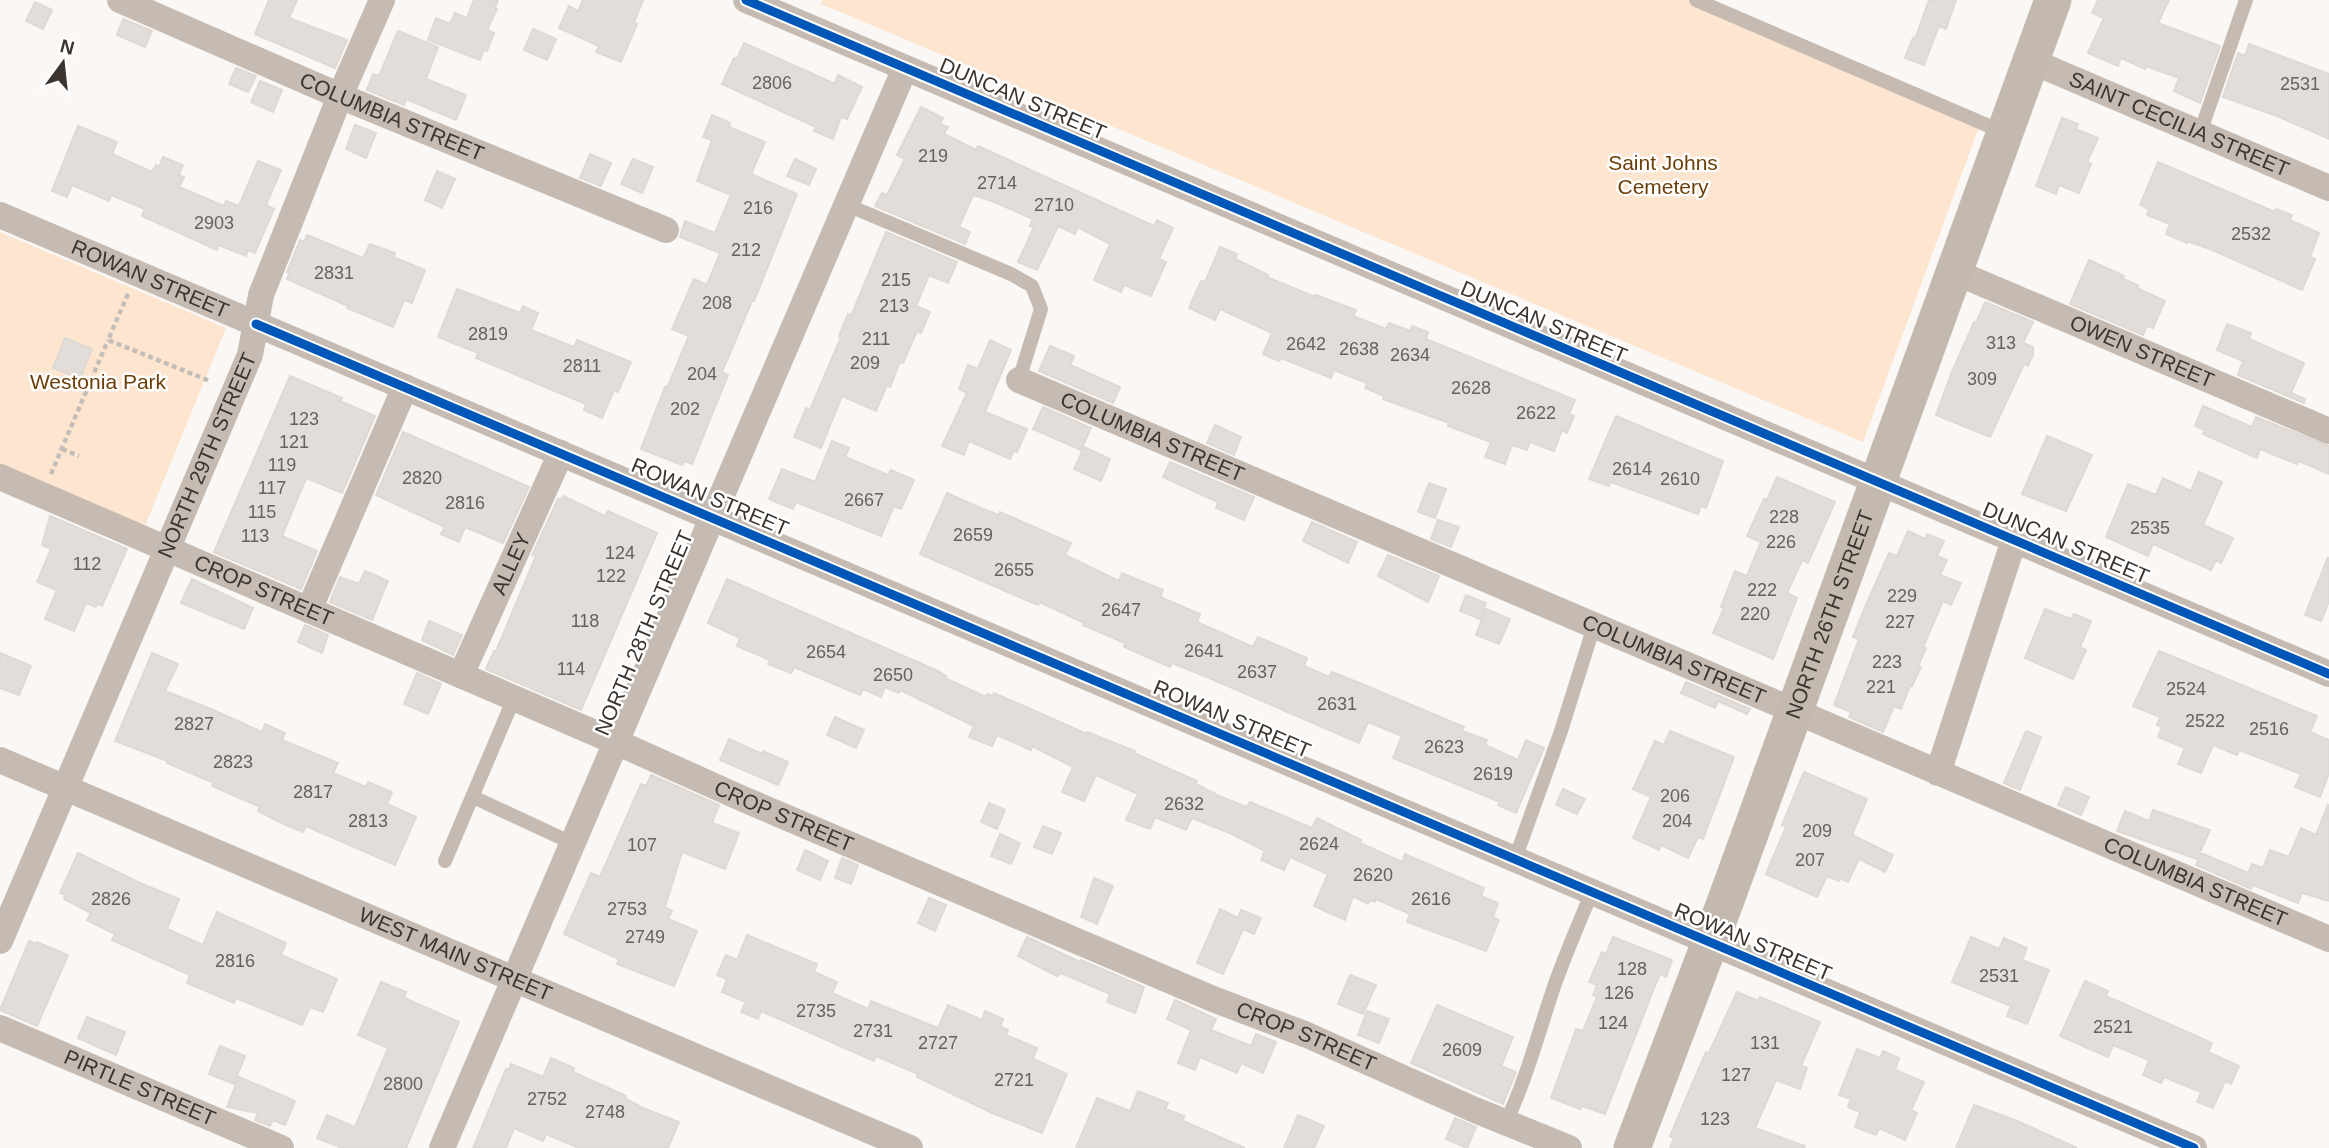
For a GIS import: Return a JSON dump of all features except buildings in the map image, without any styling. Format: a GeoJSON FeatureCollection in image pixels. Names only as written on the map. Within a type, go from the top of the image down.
{"type":"FeatureCollection","features":[{"type":"Feature","properties":{"kind":"street","name":"COLUMBIA STREET"},"geometry":{"type":"LineString","coordinates":[[120,0],[340,96],[666,230]]}},
{"type":"Feature","properties":{"kind":"street","name":"NORTH 29TH STREET"},"geometry":{"type":"LineString","coordinates":[[0,941],[250,355],[261,295],[340,96],[382,0]]}},
{"type":"Feature","properties":{"kind":"street","name":"DUNCAN STREET"},"geometry":{"type":"LineString","coordinates":[[746,0],[2329,674]]}},
{"type":"Feature","properties":{"kind":"street","name":"NORTH 26TH STREET"},"geometry":{"type":"LineString","coordinates":[[1632,1148],[2053,0]]}},
{"type":"Feature","properties":{"kind":"street","name":"SAINT CECILIA STREET"},"geometry":{"type":"LineString","coordinates":[[2031,61],[2329,188]]}},
{"type":"Feature","properties":{"kind":"street","name":"NORTH 28TH STREET"},"geometry":{"type":"LineString","coordinates":[[442,1148],[905,68]]}},
{"type":"Feature","properties":{"kind":"street","name":"ROWAN STREET"},"geometry":{"type":"LineString","coordinates":[[0,215],[2194,1148]]}},
{"type":"Feature","properties":{"kind":"street","name":"OWEN STREET"},"geometry":{"type":"LineString","coordinates":[[1955,272],[2329,431]]}},
{"type":"Feature","properties":{"kind":"street","name":"COLUMBIA STREET"},"geometry":{"type":"LineString","coordinates":[[1019,380],[2329,939]]}},
{"type":"Feature","properties":{"kind":"street"},"geometry":{"type":"LineString","coordinates":[[309,610],[405,387]]}},
{"type":"Feature","properties":{"kind":"street","name":"ALLEY"},"geometry":{"type":"LineString","coordinates":[[461,675],[561,453]]}},
{"type":"Feature","properties":{"kind":"street","name":"CROP STREET"},"geometry":{"type":"LineString","coordinates":[[0,477],[743,799],[1570,1148]]}},
{"type":"Feature","properties":{"kind":"street"},"geometry":{"type":"LineString","coordinates":[[1938,773],[2014,540]]}},
{"type":"Feature","properties":{"kind":"street","name":"WEST MAIN STREET"},"geometry":{"type":"LineString","coordinates":[[0,760],[911,1148]]}},
{"type":"Feature","properties":{"kind":"street","name":"PIRTLE STREET"},"geometry":{"type":"LineString","coordinates":[[0,1028],[281,1148]]}},
{"type":"Feature","properties":{"kind":"lane"},"geometry":{"type":"LineString","coordinates":[[1696,0],[2005,132]]}},
{"type":"Feature","properties":{"kind":"lane"},"geometry":{"type":"LineString","coordinates":[[2200,133],[2246,0]]}},
{"type":"Feature","properties":{"kind":"lane"},"geometry":{"type":"LineString","coordinates":[[848,205],[1011,274],[1032,286],[1041,309],[1019,380]]}},
{"type":"Feature","properties":{"kind":"lane"},"geometry":{"type":"LineString","coordinates":[[1515,859],[1560,734],[1594,626]]}},
{"type":"Feature","properties":{"kind":"lane"},"geometry":{"type":"LineString","coordinates":[[445,861],[514,698]]}},
{"type":"Feature","properties":{"kind":"lane"},"geometry":{"type":"LineString","coordinates":[[473,797],[572,843]]}},
{"type":"Feature","properties":{"kind":"lane"},"geometry":{"type":"LineString","coordinates":[[1506,1122],[1544,1024],[1557,979],[1592,892]]}},
{"type":"Feature","properties":{"kind":"path"},"geometry":{"type":"LineString","coordinates":[[46,486],[137,273]]}},
{"type":"Feature","properties":{"kind":"path"},"geometry":{"type":"LineString","coordinates":[[108,340],[210,381]]}},
{"type":"Feature","properties":{"kind":"path"},"geometry":{"type":"LineString","coordinates":[[62,449],[79,456]]}},
{"type":"Feature","properties":{"kind":"green space","name":"Saint Johns Cemetery"},"geometry":{"type":"Polygon","coordinates":[[[823,0],[1685,0],[1979,127],[1863,442],[821,4],[823,0]]]}},
{"type":"Feature","properties":{"kind":"green space","name":"Westonia Park"},"geometry":{"type":"Polygon","coordinates":[[[0,232],[226,328],[145,526],[0,464],[0,232]]]}},
{"type":"Feature","properties":{"kind":"cycle path"},"geometry":{"type":"LineString","coordinates":[[746,0],[2329,674]]}},
{"type":"Feature","properties":{"kind":"cycle path"},"geometry":{"type":"LineString","coordinates":[[256,324],[2194,1148]]}}]}
